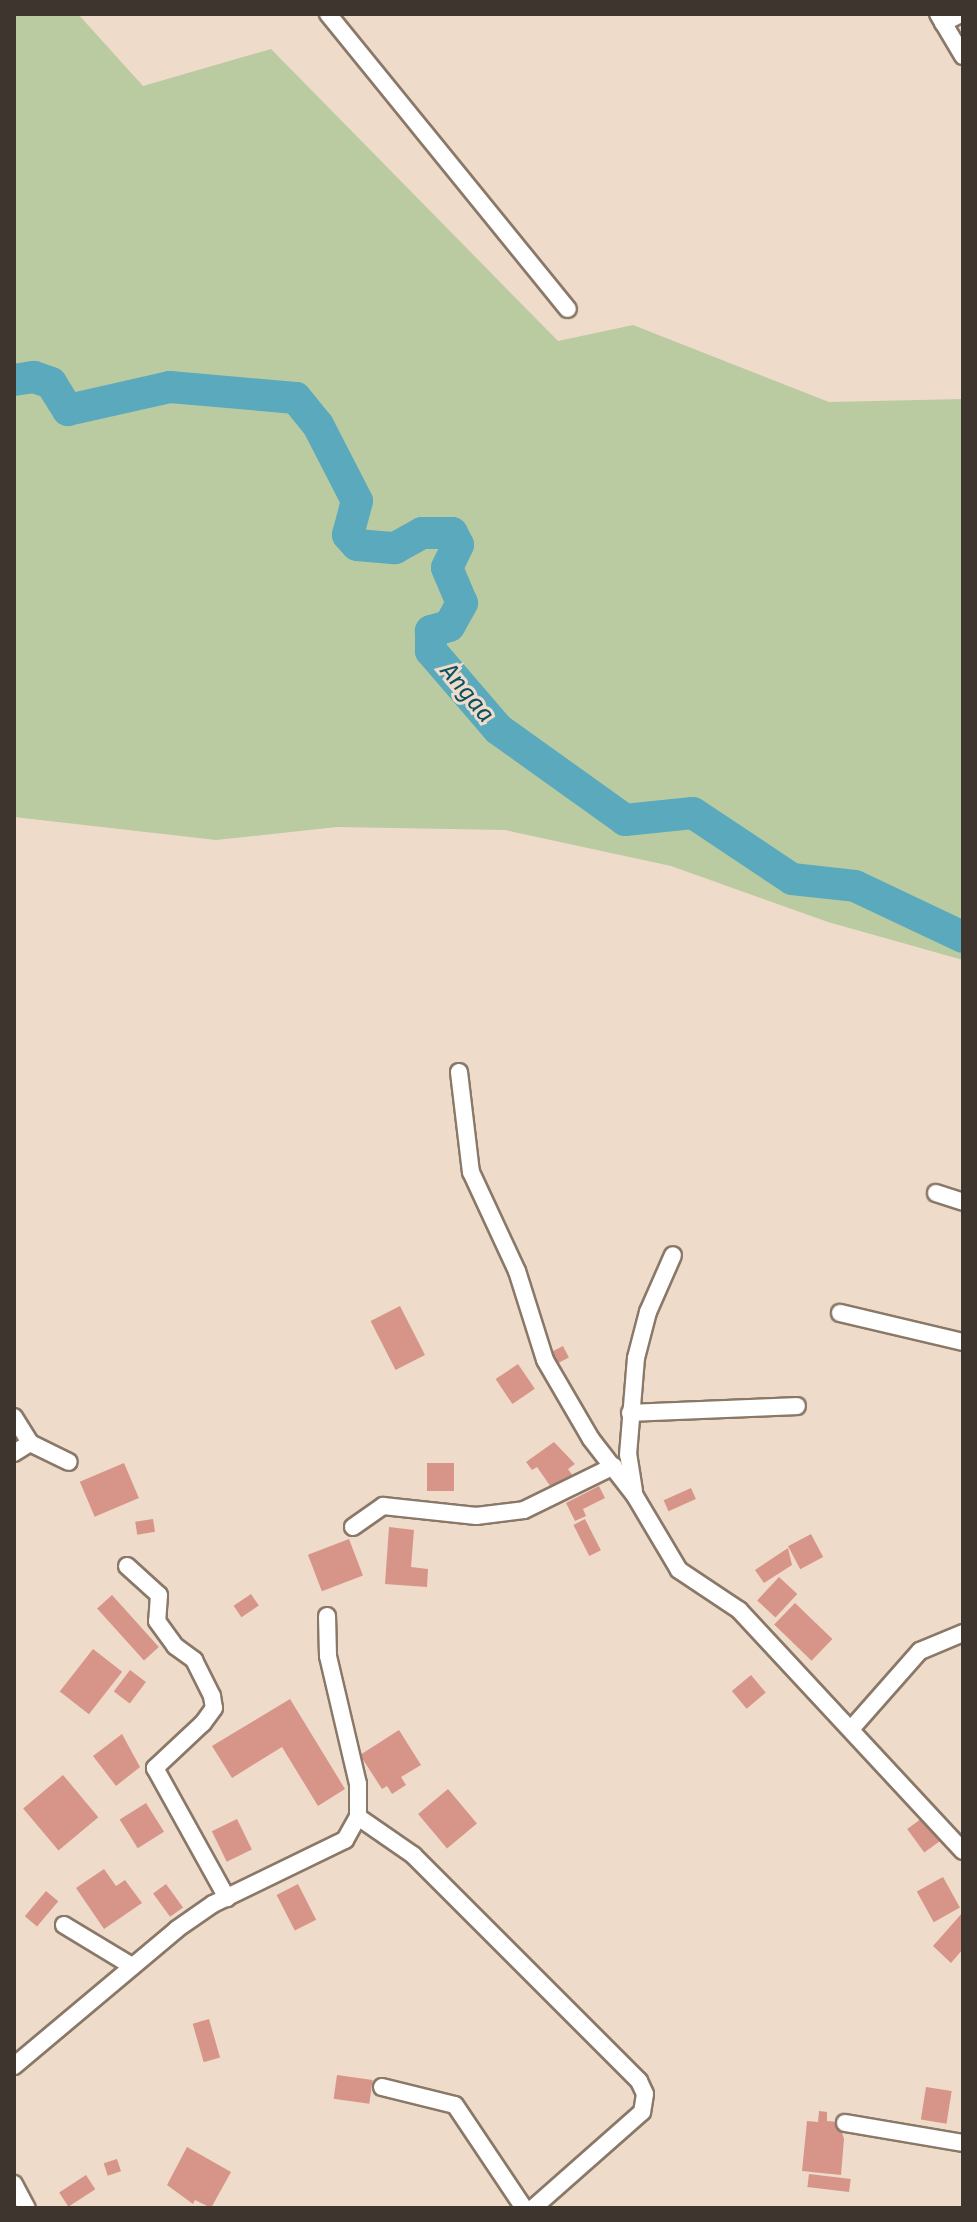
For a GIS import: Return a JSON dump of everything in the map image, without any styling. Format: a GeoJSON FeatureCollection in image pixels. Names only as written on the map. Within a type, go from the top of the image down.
{"type":"FeatureCollection","features":[{"type":"Feature","properties":{"kind":"street"},"geometry":{"type":"LineString","coordinates":[[328,14],[568,309]]}},
{"type":"Feature","properties":{"kind":"street"},"geometry":{"type":"LineString","coordinates":[[961,14],[940,18],[963,56]]}},
{"type":"Feature","properties":{"kind":"street"},"geometry":{"type":"LineString","coordinates":[[459,1072],[471,1172],[517,1271],[545,1360],[591,1439],[635,1496],[679,1570],[739,1610],[852,1728],[963,1851]]}},
{"type":"Feature","properties":{"kind":"street"},"geometry":{"type":"LineString","coordinates":[[936,1193],[963,1202]]}},
{"type":"Feature","properties":{"kind":"street"},"geometry":{"type":"LineString","coordinates":[[635,1496],[628,1455],[630,1413],[648,1312],[673,1255]]}},
{"type":"Feature","properties":{"kind":"street"},"geometry":{"type":"LineString","coordinates":[[840,1313],[963,1342]]}},
{"type":"Feature","properties":{"kind":"street"},"geometry":{"type":"LineString","coordinates":[[630,1413],[797,1406]]}},
{"type":"Feature","properties":{"kind":"street"},"geometry":{"type":"LineString","coordinates":[[14,1417],[30,1443],[69,1462]]}},
{"type":"Feature","properties":{"kind":"street"},"geometry":{"type":"LineString","coordinates":[[14,1453],[30,1443]]}},
{"type":"Feature","properties":{"kind":"street"},"geometry":{"type":"LineString","coordinates":[[353,1527],[383,1506],[476,1516],[524,1510],[614,1466]]}},
{"type":"Feature","properties":{"kind":"street"},"geometry":{"type":"LineString","coordinates":[[127,1566],[152,1584],[159,1595],[157,1621],[175,1646],[194,1660],[212,1696],[214,1708],[203,1723],[155,1768],[227,1898]]}},
{"type":"Feature","properties":{"kind":"street"},"geometry":{"type":"LineString","coordinates":[[14,2066],[177,1929],[227,1898],[345,1840],[358,1817],[358,1784],[328,1656],[327,1616]]}},
{"type":"Feature","properties":{"kind":"street"},"geometry":{"type":"LineString","coordinates":[[852,1728],[920,1651],[963,1633]]}},
{"type":"Feature","properties":{"kind":"street"},"geometry":{"type":"LineString","coordinates":[[358,1817],[413,1855],[639,2081],[645,2094],[642,2112],[533,2208]]}},
{"type":"Feature","properties":{"kind":"street"},"geometry":{"type":"LineString","coordinates":[[64,1925],[132,1966]]}},
{"type":"Feature","properties":{"kind":"street"},"geometry":{"type":"LineString","coordinates":[[382,2087],[455,2105],[524,2208]]}},
{"type":"Feature","properties":{"kind":"street"},"geometry":{"type":"LineString","coordinates":[[845,2123],[963,2143]]}},
{"type":"Feature","properties":{"kind":"street"},"geometry":{"type":"LineString","coordinates":[[14,2184],[27,2208]]}},
{"type":"Feature","properties":{"kind":"green space"},"geometry":{"type":"Polygon","coordinates":[[[14,14],[78,14],[143,86],[271,49],[558,341],[633,325],[829,402],[963,399],[963,960],[828,922],[671,866],[505,830],[337,827],[216,840],[14,817],[14,14]]]}},
{"type":"Feature","properties":{"kind":"building"},"geometry":{"type":"Polygon","coordinates":[[[400,1306],[425,1355],[396,1370],[371,1321],[400,1306]]]}},
{"type":"Feature","properties":{"kind":"building"},"geometry":{"type":"Polygon","coordinates":[[[563,1346],[569,1358],[557,1363],[551,1352],[563,1346]]]}},
{"type":"Feature","properties":{"kind":"building"},"geometry":{"type":"Polygon","coordinates":[[[518,1364],[535,1389],[512,1404],[496,1379],[518,1364]]]}},
{"type":"Feature","properties":{"kind":"building"},"geometry":{"type":"Polygon","coordinates":[[[554,1442],[575,1464],[568,1469],[573,1476],[553,1490],[537,1467],[532,1470],[526,1462],[554,1442]]]}},
{"type":"Feature","properties":{"kind":"building"},"geometry":{"type":"Polygon","coordinates":[[[124,1463],[139,1498],[95,1517],[80,1482],[124,1463]]]}},
{"type":"Feature","properties":{"kind":"building"},"geometry":{"type":"Polygon","coordinates":[[[427,1463],[454,1463],[454,1491],[427,1491],[427,1463]]]}},
{"type":"Feature","properties":{"kind":"building"},"geometry":{"type":"Polygon","coordinates":[[[599,1486],[605,1498],[583,1509],[586,1516],[575,1521],[566,1503],[599,1486]]]}},
{"type":"Feature","properties":{"kind":"building"},"geometry":{"type":"Polygon","coordinates":[[[691,1488],[696,1499],[668,1511],[664,1500],[691,1488]]]}},
{"type":"Feature","properties":{"kind":"building"},"geometry":{"type":"Polygon","coordinates":[[[153,1519],[155,1532],[137,1535],[135,1522],[153,1519]]]}},
{"type":"Feature","properties":{"kind":"building"},"geometry":{"type":"Polygon","coordinates":[[[585,1519],[601,1550],[589,1556],[573,1525],[585,1519]]]}},
{"type":"Feature","properties":{"kind":"building"},"geometry":{"type":"Polygon","coordinates":[[[389,1527],[414,1530],[411,1567],[428,1569],[427,1587],[385,1584],[389,1527]]]}},
{"type":"Feature","properties":{"kind":"building"},"geometry":{"type":"Polygon","coordinates":[[[811,1534],[823,1557],[800,1569],[788,1546],[811,1534]]]}},
{"type":"Feature","properties":{"kind":"building"},"geometry":{"type":"Polygon","coordinates":[[[349,1539],[363,1575],[322,1591],[308,1555],[349,1539]]]}},
{"type":"Feature","properties":{"kind":"building"},"geometry":{"type":"Polygon","coordinates":[[[788,1548],[792,1565],[764,1583],[755,1570],[788,1548]]]}},
{"type":"Feature","properties":{"kind":"building"},"geometry":{"type":"Polygon","coordinates":[[[779,1577],[797,1594],[775,1617],[757,1600],[779,1577]]]}},
{"type":"Feature","properties":{"kind":"building"},"geometry":{"type":"Polygon","coordinates":[[[251,1594],[259,1606],[241,1617],[234,1606],[251,1594]]]}},
{"type":"Feature","properties":{"kind":"building"},"geometry":{"type":"Polygon","coordinates":[[[112,1595],[159,1647],[144,1660],[97,1608],[112,1595]]]}},
{"type":"Feature","properties":{"kind":"building"},"geometry":{"type":"Polygon","coordinates":[[[795,1603],[832,1639],[812,1661],[774,1625],[795,1603]]]}},
{"type":"Feature","properties":{"kind":"building"},"geometry":{"type":"Polygon","coordinates":[[[93,1649],[122,1672],[89,1714],[60,1692],[93,1649]]]}},
{"type":"Feature","properties":{"kind":"building"},"geometry":{"type":"Polygon","coordinates":[[[130,1670],[146,1682],[130,1704],[114,1692],[130,1670]]]}},
{"type":"Feature","properties":{"kind":"building"},"geometry":{"type":"Polygon","coordinates":[[[751,1675],[766,1693],[747,1709],[732,1691],[751,1675]]]}},
{"type":"Feature","properties":{"kind":"building"},"geometry":{"type":"Polygon","coordinates":[[[290,1699],[345,1789],[318,1806],[282,1747],[232,1778],[212,1746],[290,1699]]]}},
{"type":"Feature","properties":{"kind":"building"},"geometry":{"type":"Polygon","coordinates":[[[399,1730],[421,1765],[401,1777],[406,1785],[392,1794],[387,1786],[382,1789],[360,1755],[399,1730]]]}},
{"type":"Feature","properties":{"kind":"building"},"geometry":{"type":"Polygon","coordinates":[[[122,1734],[140,1767],[116,1786],[93,1756],[122,1734]]]}},
{"type":"Feature","properties":{"kind":"building"},"geometry":{"type":"Polygon","coordinates":[[[63,1775],[98,1817],[59,1851],[23,1808],[63,1775]]]}},
{"type":"Feature","properties":{"kind":"building"},"geometry":{"type":"Polygon","coordinates":[[[448,1789],[477,1823],[447,1849],[418,1814],[448,1789]]]}},
{"type":"Feature","properties":{"kind":"building"},"geometry":{"type":"Polygon","coordinates":[[[146,1803],[164,1832],[138,1848],[120,1819],[146,1803]]]}},
{"type":"Feature","properties":{"kind":"building"},"geometry":{"type":"Polygon","coordinates":[[[925,1816],[942,1839],[924,1852],[907,1829],[925,1816]]]}},
{"type":"Feature","properties":{"kind":"building"},"geometry":{"type":"Polygon","coordinates":[[[237,1819],[252,1850],[227,1862],[212,1831],[237,1819]]]}},
{"type":"Feature","properties":{"kind":"building"},"geometry":{"type":"Polygon","coordinates":[[[104,1869],[116,1886],[125,1880],[142,1903],[104,1929],[76,1888],[104,1869]]]}},
{"type":"Feature","properties":{"kind":"building"},"geometry":{"type":"Polygon","coordinates":[[[943,1877],[960,1908],[934,1922],[917,1892],[943,1877]]]}},
{"type":"Feature","properties":{"kind":"building"},"geometry":{"type":"Polygon","coordinates":[[[166,1884],[183,1907],[170,1917],[153,1893],[166,1884]]]}},
{"type":"Feature","properties":{"kind":"building"},"geometry":{"type":"Polygon","coordinates":[[[298,1884],[316,1920],[295,1931],[277,1895],[298,1884]]]}},
{"type":"Feature","properties":{"kind":"building"},"geometry":{"type":"Polygon","coordinates":[[[46,1891],[58,1901],[37,1927],[25,1916],[46,1891]]]}},
{"type":"Feature","properties":{"kind":"building"},"geometry":{"type":"Polygon","coordinates":[[[963,1912],[963,1949],[951,1963],[933,1946],[963,1912]]]}},
{"type":"Feature","properties":{"kind":"building"},"geometry":{"type":"Polygon","coordinates":[[[209,2019],[220,2057],[204,2062],[193,2024],[209,2019]]]}},
{"type":"Feature","properties":{"kind":"building"},"geometry":{"type":"Polygon","coordinates":[[[337,2075],[373,2080],[369,2104],[334,2099],[337,2075]]]}},
{"type":"Feature","properties":{"kind":"building"},"geometry":{"type":"Polygon","coordinates":[[[926,2087],[952,2091],[947,2124],[921,2120],[926,2087]]]}},
{"type":"Feature","properties":{"kind":"building"},"geometry":{"type":"Polygon","coordinates":[[[819,2111],[827,2112],[827,2121],[839,2122],[844,2139],[841,2175],[802,2171],[807,2121],[818,2122],[819,2111]]]}},
{"type":"Feature","properties":{"kind":"building"},"geometry":{"type":"Polygon","coordinates":[[[187,2147],[231,2172],[211,2208],[195,2200],[193,2204],[167,2185],[187,2147]]]}},
{"type":"Feature","properties":{"kind":"building"},"geometry":{"type":"Polygon","coordinates":[[[117,2159],[121,2171],[108,2176],[104,2163],[117,2159]]]}},
{"type":"Feature","properties":{"kind":"building"},"geometry":{"type":"Polygon","coordinates":[[[809,2174],[851,2179],[849,2192],[807,2187],[809,2174]]]}},
{"type":"Feature","properties":{"kind":"building"},"geometry":{"type":"Polygon","coordinates":[[[86,2175],[95,2189],[68,2207],[59,2192],[86,2175]]]}},
{"type":"Feature","properties":{"kind":"waterway","name":"Angaa"},"geometry":{"type":"LineString","coordinates":[[14,380],[34,377],[51,383],[68,410],[170,387],[296,398],[318,425],[357,501],[348,535],[357,545],[395,548],[422,533],[452,533],[458,545],[447,568],[462,603],[449,626],[431,631],[431,651],[498,729],[625,820],[693,813],[792,879],[855,886],[963,937]]}}]}
